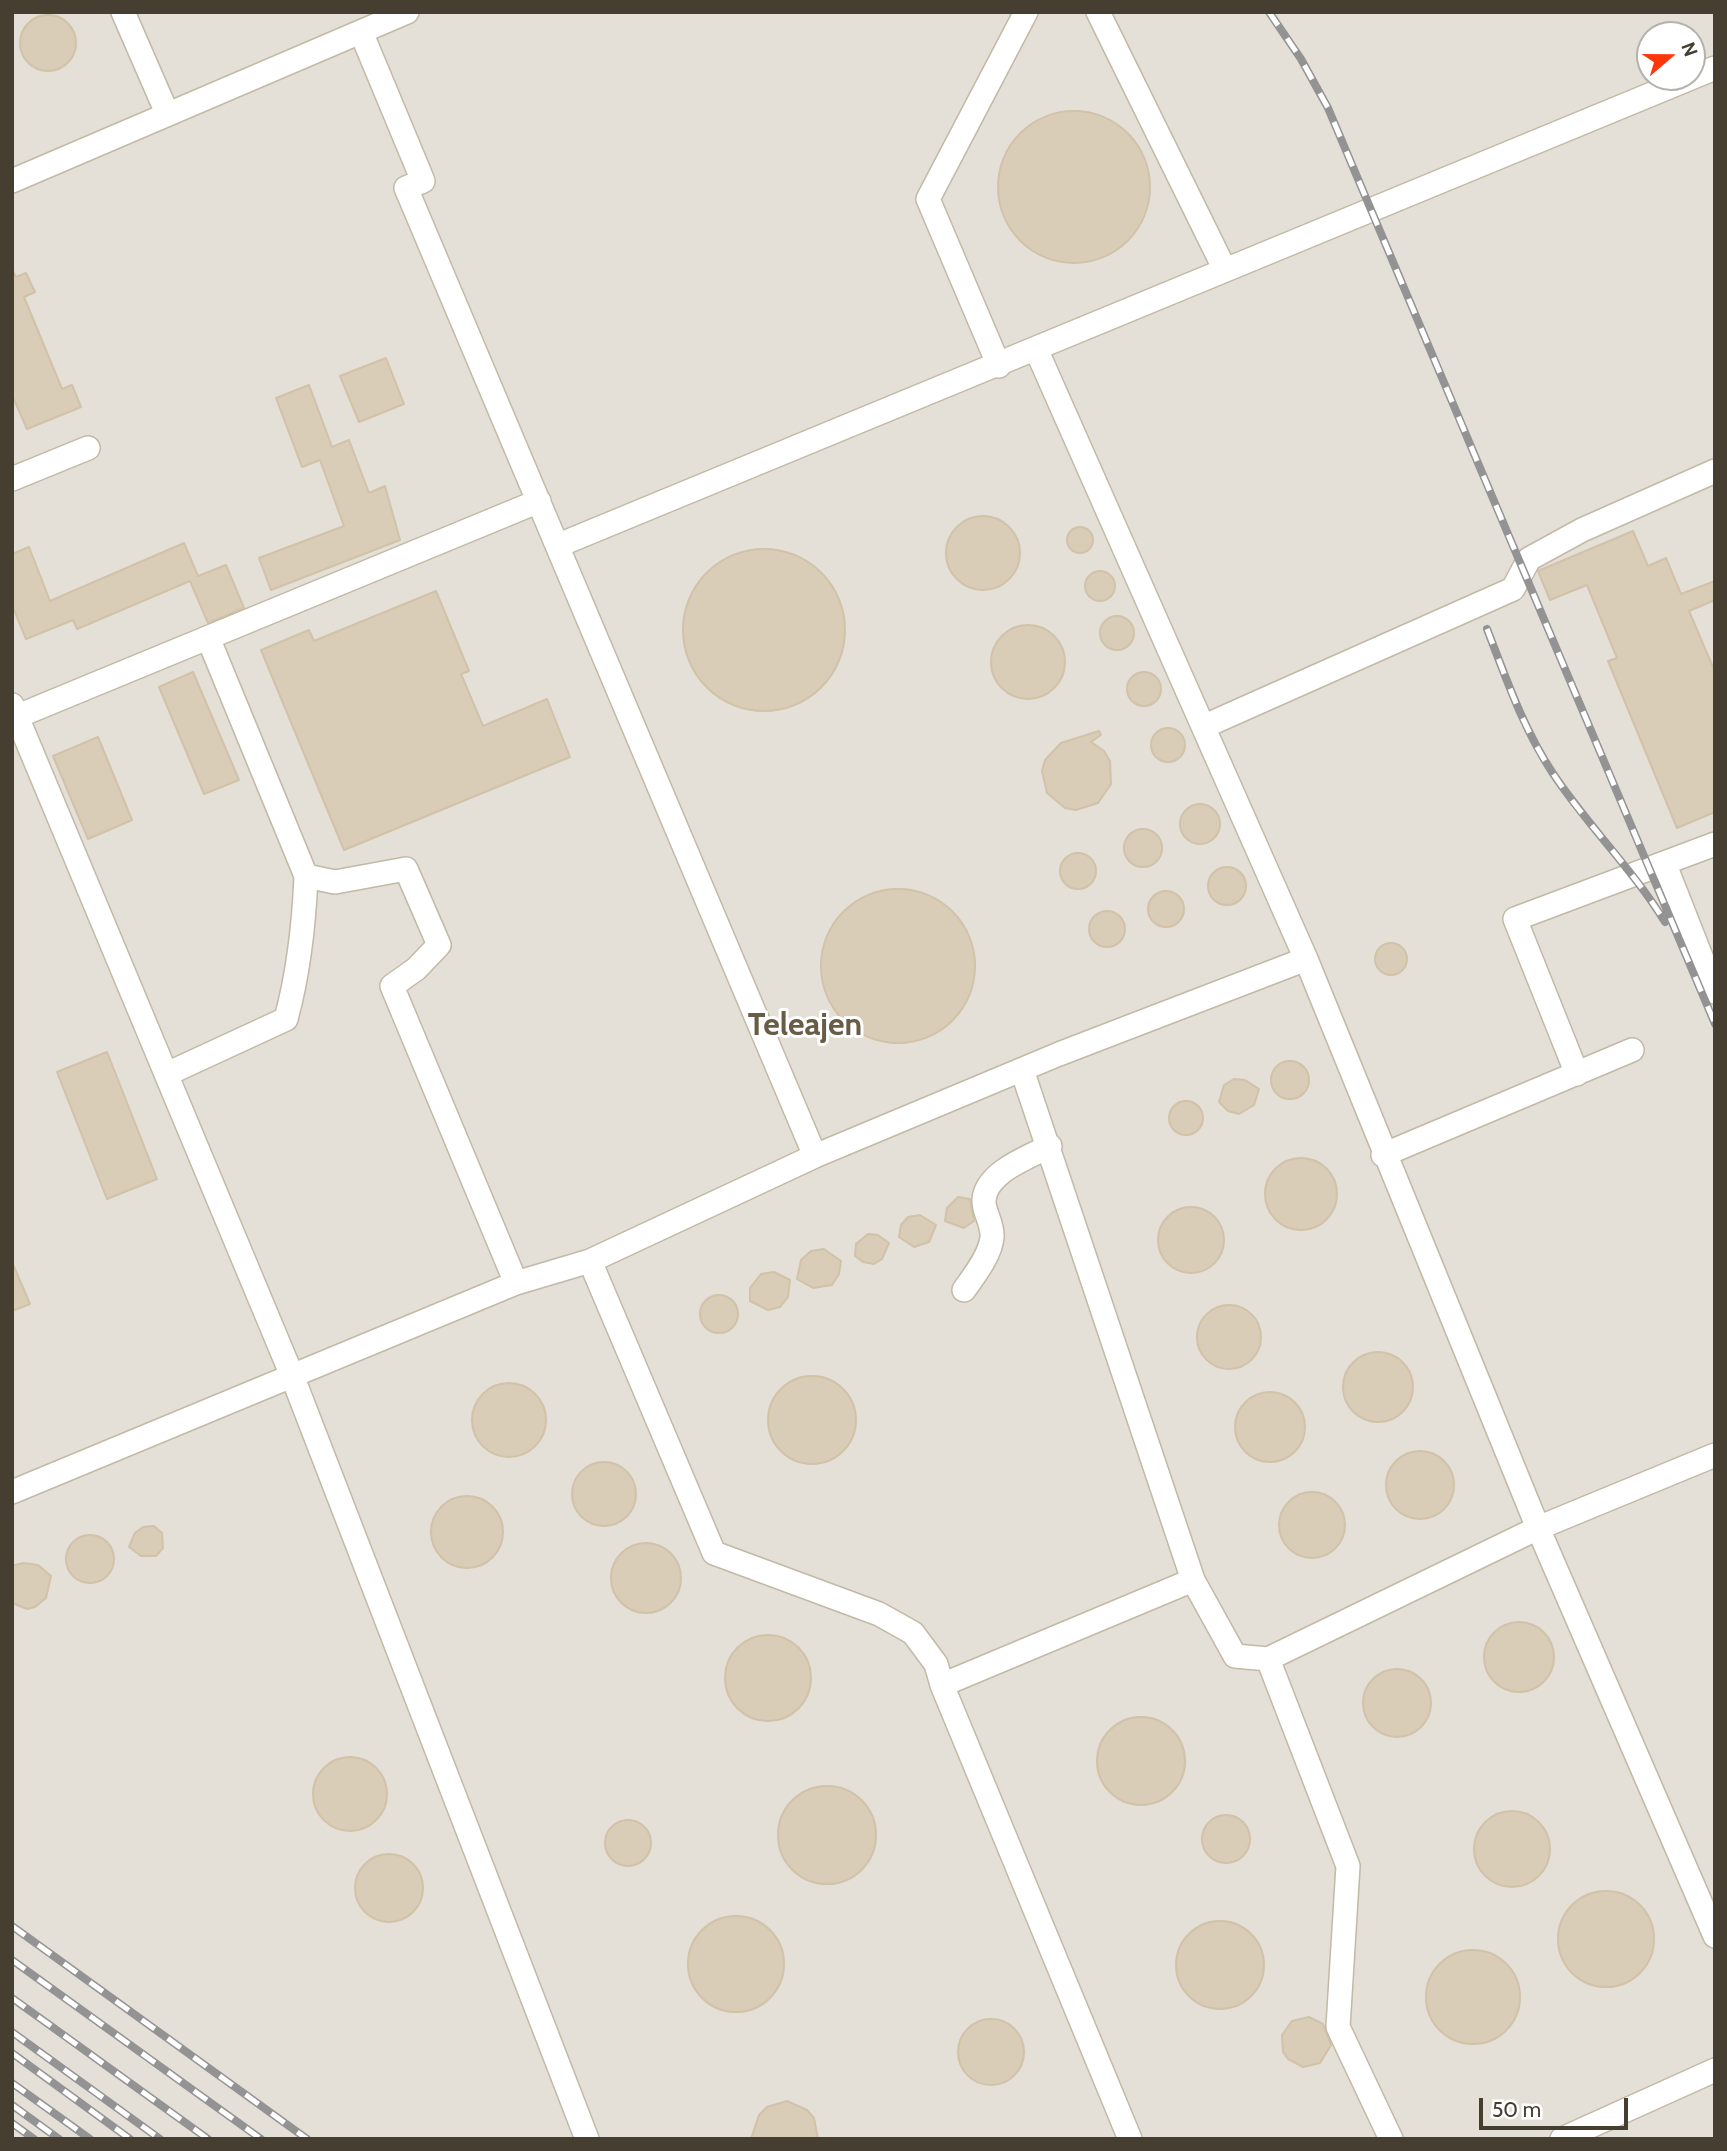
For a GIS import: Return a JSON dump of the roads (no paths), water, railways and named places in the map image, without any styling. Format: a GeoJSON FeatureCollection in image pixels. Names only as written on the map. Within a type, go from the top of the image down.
{"type":"FeatureCollection","features":[{"type":"Feature","properties":{"kind":"lane"},"geometry":{"type":"LineString","coordinates":[[123,12],[167,113]]}},
{"type":"Feature","properties":{"kind":"lane"},"geometry":{"type":"LineString","coordinates":[[12,181],[407,12]]}},
{"type":"Feature","properties":{"kind":"lane"},"geometry":{"type":"LineString","coordinates":[[999,366],[928,198],[1026,12]]}},
{"type":"Feature","properties":{"kind":"lane"},"geometry":{"type":"LineString","coordinates":[[1098,12],[1225,270]]}},
{"type":"Feature","properties":{"kind":"lane"},"geometry":{"type":"LineString","coordinates":[[361,32],[424,181],[406,188],[815,1156]]}},
{"type":"Feature","properties":{"kind":"lane"},"geometry":{"type":"LineString","coordinates":[[559,545],[999,366],[1715,68]]}},
{"type":"Feature","properties":{"kind":"lane"},"geometry":{"type":"LineString","coordinates":[[1036,349],[1205,726],[1306,960],[1383,1155],[1538,1528],[1715,1936]]}},
{"type":"Feature","properties":{"kind":"lane"},"geometry":{"type":"LineString","coordinates":[[12,479],[88,448]]}},
{"type":"Feature","properties":{"kind":"lane"},"geometry":{"type":"LineString","coordinates":[[1205,726],[1513,589],[1529,559],[1582,530],[1715,471]]}},
{"type":"Feature","properties":{"kind":"lane"},"geometry":{"type":"LineString","coordinates":[[539,501],[209,640],[15,710],[293,1378],[587,2139]]}},
{"type":"Feature","properties":{"kind":"lane"},"geometry":{"type":"LineString","coordinates":[[167,1074],[286,1019],[298,975],[306,876],[209,640]]}},
{"type":"Feature","properties":{"kind":"lane"},"geometry":{"type":"LineString","coordinates":[[1577,1074],[1516,919],[1715,844]]}},
{"type":"Feature","properties":{"kind":"lane"},"geometry":{"type":"LineString","coordinates":[[1665,865],[1715,992]]}},
{"type":"Feature","properties":{"kind":"lane"},"geometry":{"type":"LineString","coordinates":[[306,876],[335,882],[406,869],[439,945],[416,970],[392,986],[516,1283]]}},
{"type":"Feature","properties":{"kind":"lane"},"geometry":{"type":"LineString","coordinates":[[12,1492],[293,1378],[516,1283],[590,1261],[815,1156],[1022,1070],[1306,960]]}},
{"type":"Feature","properties":{"kind":"lane"},"geometry":{"type":"LineString","coordinates":[[1383,1155],[1632,1050]]}},
{"type":"Feature","properties":{"kind":"lane"},"geometry":{"type":"LineString","coordinates":[[1022,1070],[1050,1146],[1193,1580],[1235,1656],[1268,1660],[1538,1528],[1715,1455]]}},
{"type":"Feature","properties":{"kind":"lane"},"geometry":{"type":"LineString","coordinates":[[964,1290],[992,1238],[984,1201],[987,1189],[1013,1166],[1050,1146]]}},
{"type":"Feature","properties":{"kind":"lane"},"geometry":{"type":"LineString","coordinates":[[590,1261],[714,1553],[880,1615],[913,1633],[936,1664],[942,1685],[1130,2139]]}},
{"type":"Feature","properties":{"kind":"lane"},"geometry":{"type":"LineString","coordinates":[[942,1685],[1193,1580]]}},
{"type":"Feature","properties":{"kind":"lane"},"geometry":{"type":"LineString","coordinates":[[1268,1660],[1348,1866],[1338,2027],[1391,2139]]}},
{"type":"Feature","properties":{"kind":"lane"},"geometry":{"type":"LineString","coordinates":[[1562,2139],[1715,2070]]}},
{"type":"Feature","properties":{"kind":"railway"},"geometry":{"type":"LineString","coordinates":[[1269,12],[1301,59],[1328,108],[1715,1024]]}},
{"type":"Feature","properties":{"kind":"railway"},"geometry":{"type":"LineString","coordinates":[[1487,629],[1532,738],[1552,772],[1665,922]]}},
{"type":"Feature","properties":{"kind":"railway"},"geometry":{"type":"LineString","coordinates":[[12,1926],[307,2139]]}},
{"type":"Feature","properties":{"kind":"railway"},"geometry":{"type":"LineString","coordinates":[[12,1960],[261,2139]]}},
{"type":"Feature","properties":{"kind":"railway"},"geometry":{"type":"LineString","coordinates":[[12,1998],[208,2139]]}},
{"type":"Feature","properties":{"kind":"railway"},"geometry":{"type":"LineString","coordinates":[[12,2032],[160,2139]]}},
{"type":"Feature","properties":{"kind":"railway"},"geometry":{"type":"LineString","coordinates":[[12,2053],[130,2139]]}},
{"type":"Feature","properties":{"kind":"railway"},"geometry":{"type":"LineString","coordinates":[[12,2083],[90,2139]]}},
{"type":"Feature","properties":{"kind":"railway"},"geometry":{"type":"LineString","coordinates":[[12,2105],[59,2139]]}},
{"type":"Feature","properties":{"kind":"railway"},"geometry":{"type":"LineString","coordinates":[[12,2123],[34,2139]]}},
{"type":"Feature","properties":{"kind":"district","name":"Teleajen"},"geometry":{"type":"Point","coordinates":[805,1026]}}]}
